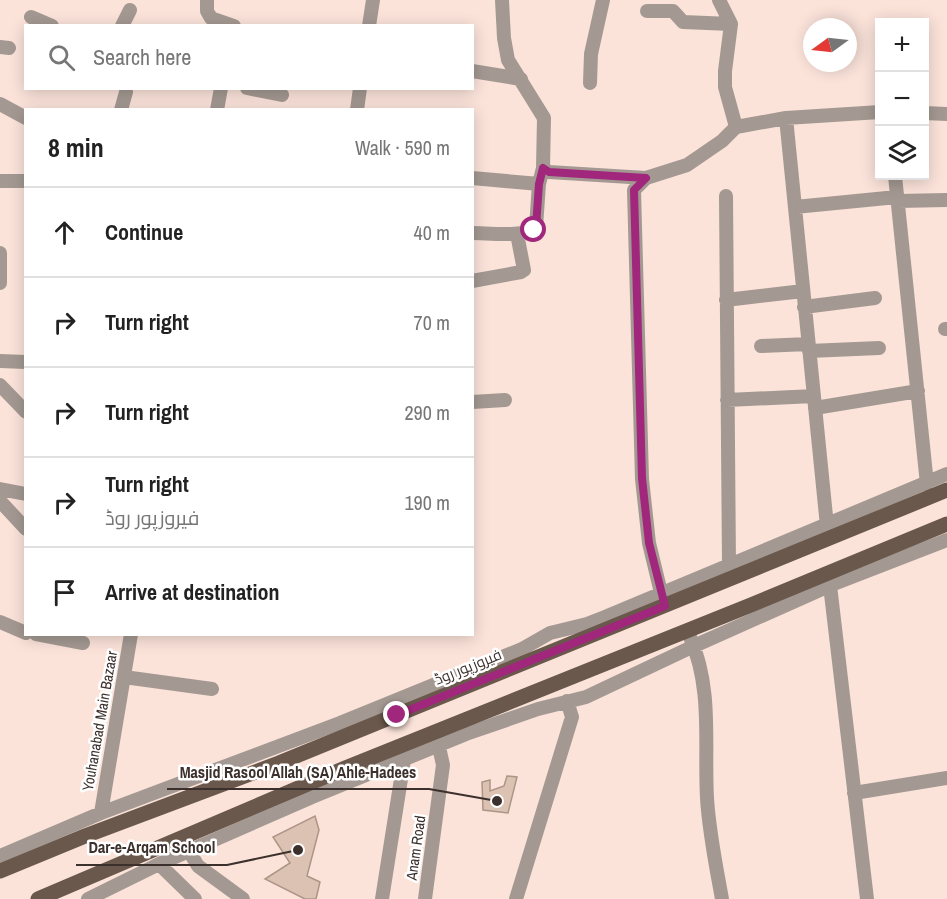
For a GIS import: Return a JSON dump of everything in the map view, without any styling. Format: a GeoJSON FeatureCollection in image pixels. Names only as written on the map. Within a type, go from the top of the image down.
{"type":"FeatureCollection","features":[{"type":"Feature","properties":{"kind":"main road","name":"فیروزپور روڈ"},"geometry":{"type":"LineString","coordinates":[[0,871],[85,836],[279,763],[829,532],[947,490]]}},
{"type":"Feature","properties":{"kind":"main road"},"geometry":{"type":"LineString","coordinates":[[39,899],[176,842],[259,812],[687,630],[829,579],[947,524]]}},
{"type":"Feature","properties":{"kind":"street"},"geometry":{"type":"LineString","coordinates":[[207,0],[207,11],[211,18],[228,24]]}},
{"type":"Feature","properties":{"kind":"street"},"geometry":{"type":"LineString","coordinates":[[369,24],[373,0]]}},
{"type":"Feature","properties":{"kind":"street"},"geometry":{"type":"LineString","coordinates":[[474,233],[517,234],[534,230],[536,227],[539,184],[543,168],[544,118],[508,60],[502,0]]}},
{"type":"Feature","properties":{"kind":"street"},"geometry":{"type":"LineString","coordinates":[[590,83],[591,54],[603,0]]}},
{"type":"Feature","properties":{"kind":"street"},"geometry":{"type":"LineString","coordinates":[[719,0],[731,24],[725,87],[736,127]]}},
{"type":"Feature","properties":{"kind":"street"},"geometry":{"type":"LineString","coordinates":[[123,24],[130,10]]}},
{"type":"Feature","properties":{"kind":"street"},"geometry":{"type":"LineString","coordinates":[[647,11],[672,11],[683,22],[731,24]]}},
{"type":"Feature","properties":{"kind":"street"},"geometry":{"type":"LineString","coordinates":[[31,17],[47,24]]}},
{"type":"Feature","properties":{"kind":"street"},"geometry":{"type":"LineString","coordinates":[[474,71],[521,79]]}},
{"type":"Feature","properties":{"kind":"street"},"geometry":{"type":"LineString","coordinates":[[217,108],[221,90]]}},
{"type":"Feature","properties":{"kind":"street"},"geometry":{"type":"LineString","coordinates":[[257,90],[282,95]]}},
{"type":"Feature","properties":{"kind":"street"},"geometry":{"type":"LineString","coordinates":[[357,108],[360,90]]}},
{"type":"Feature","properties":{"kind":"street"},"geometry":{"type":"LineString","coordinates":[[122,108],[126,92]]}},
{"type":"Feature","properties":{"kind":"street"},"geometry":{"type":"LineString","coordinates":[[0,104],[24,117]]}},
{"type":"Feature","properties":{"kind":"street"},"geometry":{"type":"LineString","coordinates":[[543,168],[549,172],[646,178],[687,165],[722,141],[736,127],[786,118],[875,112]]}},
{"type":"Feature","properties":{"kind":"street"},"geometry":{"type":"LineString","coordinates":[[929,113],[947,114]]}},
{"type":"Feature","properties":{"kind":"street"},"geometry":{"type":"LineString","coordinates":[[786,118],[829,532]]}},
{"type":"Feature","properties":{"kind":"street"},"geometry":{"type":"LineString","coordinates":[[474,178],[539,184]]}},
{"type":"Feature","properties":{"kind":"street"},"geometry":{"type":"LineString","coordinates":[[646,178],[634,190],[640,455],[649,543],[663,600]]}},
{"type":"Feature","properties":{"kind":"street"},"geometry":{"type":"LineString","coordinates":[[896,180],[927,484]]}},
{"type":"Feature","properties":{"kind":"street"},"geometry":{"type":"LineString","coordinates":[[0,181],[24,181]]}},
{"type":"Feature","properties":{"kind":"street"},"geometry":{"type":"LineString","coordinates":[[726,195],[729,566]]}},
{"type":"Feature","properties":{"kind":"street"},"geometry":{"type":"LineString","coordinates":[[795,207],[898,199],[947,200]]}},
{"type":"Feature","properties":{"kind":"street"},"geometry":{"type":"LineString","coordinates":[[474,281],[524,270],[517,234]]}},
{"type":"Feature","properties":{"kind":"street"},"geometry":{"type":"LineString","coordinates":[[0,253],[0,283]]}},
{"type":"Feature","properties":{"kind":"street"},"geometry":{"type":"LineString","coordinates":[[726,300],[803,291]]}},
{"type":"Feature","properties":{"kind":"street"},"geometry":{"type":"LineString","coordinates":[[804,306],[875,298]]}},
{"type":"Feature","properties":{"kind":"street"},"geometry":{"type":"LineString","coordinates":[[760,346],[879,348]]}},
{"type":"Feature","properties":{"kind":"street"},"geometry":{"type":"LineString","coordinates":[[0,361],[24,362]]}},
{"type":"Feature","properties":{"kind":"street"},"geometry":{"type":"LineString","coordinates":[[0,385],[24,410]]}},
{"type":"Feature","properties":{"kind":"street"},"geometry":{"type":"LineString","coordinates":[[727,400],[814,402],[918,391]]}},
{"type":"Feature","properties":{"kind":"street"},"geometry":{"type":"LineString","coordinates":[[474,402],[505,400]]}},
{"type":"Feature","properties":{"kind":"street"},"geometry":{"type":"LineString","coordinates":[[0,856],[101,813],[340,723],[522,649],[550,633],[663,600],[729,566],[829,532],[947,474]]}},
{"type":"Feature","properties":{"kind":"street"},"geometry":{"type":"LineString","coordinates":[[0,489],[24,494]]}},
{"type":"Feature","properties":{"kind":"street"},"geometry":{"type":"LineString","coordinates":[[0,501],[24,527]]}},
{"type":"Feature","properties":{"kind":"street"},"geometry":{"type":"LineString","coordinates":[[346,775],[404,759],[437,738],[586,697],[829,579],[947,540]]}},
{"type":"Feature","properties":{"kind":"street"},"geometry":{"type":"LineString","coordinates":[[829,579],[867,899]]}},
{"type":"Feature","properties":{"kind":"street"},"geometry":{"type":"LineString","coordinates":[[0,622],[24,632]]}},
{"type":"Feature","properties":{"kind":"street"},"geometry":{"type":"LineString","coordinates":[[687,630],[694,646],[705,696],[708,818],[722,899]]}},
{"type":"Feature","properties":{"kind":"street"},"geometry":{"type":"LineString","coordinates":[[46,636],[83,643]]}},
{"type":"Feature","properties":{"kind":"street","name":"Youhanabad Main Bazaar"},"geometry":{"type":"LineString","coordinates":[[101,813],[124,677],[128,637]]}},
{"type":"Feature","properties":{"kind":"street"},"geometry":{"type":"LineString","coordinates":[[124,677],[212,689]]}},
{"type":"Feature","properties":{"kind":"street"},"geometry":{"type":"LineString","coordinates":[[516,899],[572,717],[567,701]]}},
{"type":"Feature","properties":{"kind":"street","name":"Anam Road"},"geometry":{"type":"LineString","coordinates":[[426,899],[443,765],[437,738]]}},
{"type":"Feature","properties":{"kind":"street"},"geometry":{"type":"LineString","coordinates":[[382,899],[404,759]]}},
{"type":"Feature","properties":{"kind":"street"},"geometry":{"type":"LineString","coordinates":[[854,793],[947,778]]}},
{"type":"Feature","properties":{"kind":"street"},"geometry":{"type":"LineString","coordinates":[[88,899],[189,851],[259,812]]}},
{"type":"Feature","properties":{"kind":"street"},"geometry":{"type":"LineString","coordinates":[[189,851],[198,866],[243,899]]}},
{"type":"Feature","properties":{"kind":"street"},"geometry":{"type":"LineString","coordinates":[[159,864],[195,899]]}},
{"type":"Feature","properties":{"kind":"building"},"geometry":{"type":"Polygon","coordinates":[[[507,776],[517,777],[508,813],[483,810],[482,782],[490,780],[490,791],[504,786],[507,776]]]}},
{"type":"Feature","properties":{"kind":"building"},"geometry":{"type":"Polygon","coordinates":[[[315,816],[319,830],[307,876],[320,882],[316,899],[305,899],[265,879],[290,863],[273,837],[315,816]]]}},
{"type":"Feature","properties":{"kind":"place","name":"Masjid Rasool Allah (SA) Ahle-Hadees"},"geometry":{"type":"Point","coordinates":[497,801]}},
{"type":"Feature","properties":{"kind":"place","name":"Dar-e-Arqam School"},"geometry":{"type":"Point","coordinates":[298,850]}},
{"type":"Feature","properties":{"kind":"route"},"geometry":{"type":"LineString","coordinates":[[397,715],[665,606],[649,543],[640,455],[634,190],[646,178],[549,172],[543,168],[534,230]]}}]}
